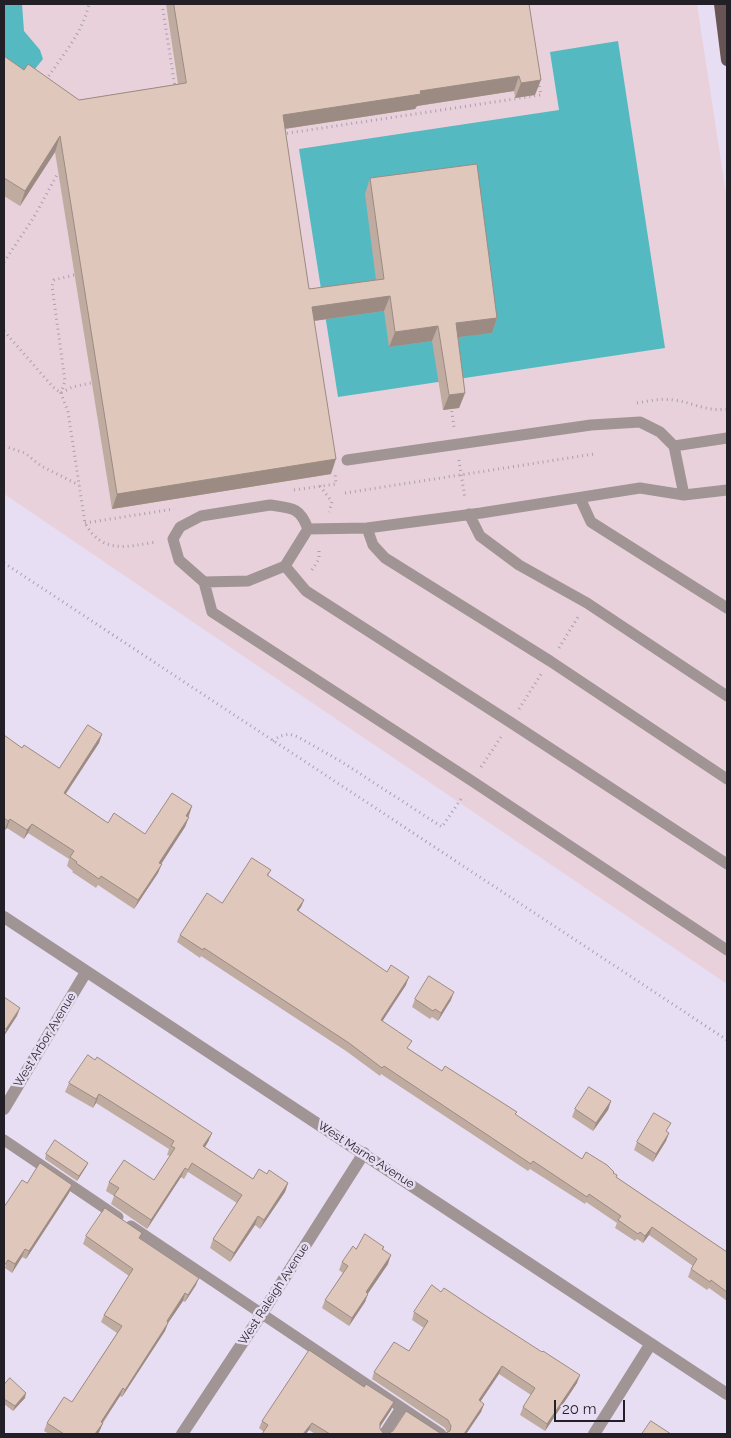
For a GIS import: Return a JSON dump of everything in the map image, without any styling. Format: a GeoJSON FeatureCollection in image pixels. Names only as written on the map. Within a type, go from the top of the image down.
{"type":"FeatureCollection","features":[{"type":"Feature","properties":{"kind":"main road"},"geometry":{"type":"LineString","coordinates":[[720,4],[727,60]]}},
{"type":"Feature","properties":{"kind":"street","name":"West Marne Avenue"},"geometry":{"type":"LineString","coordinates":[[4,917],[727,1394]]}},
{"type":"Feature","properties":{"kind":"street","name":"West Arbor Avenue"},"geometry":{"type":"LineString","coordinates":[[4,1109],[86,972]]}},
{"type":"Feature","properties":{"kind":"street","name":"West Raleigh Avenue"},"geometry":{"type":"LineString","coordinates":[[182,1434],[262,1315],[364,1153]]}},
{"type":"Feature","properties":{"kind":"street"},"geometry":{"type":"LineString","coordinates":[[594,1434],[650,1344]]}},
{"type":"Feature","properties":{"kind":"lane"},"geometry":{"type":"LineString","coordinates":[[347,460],[591,425],[640,422],[660,432],[674,446],[684,495]]}},
{"type":"Feature","properties":{"kind":"lane"},"geometry":{"type":"LineString","coordinates":[[674,446],[727,438]]}},
{"type":"Feature","properties":{"kind":"lane"},"geometry":{"type":"LineString","coordinates":[[308,529],[367,528],[640,488],[684,495],[727,490]]}},
{"type":"Feature","properties":{"kind":"lane"},"geometry":{"type":"LineString","coordinates":[[580,498],[591,522],[727,608]]}},
{"type":"Feature","properties":{"kind":"lane"},"geometry":{"type":"LineString","coordinates":[[308,529],[304,517],[292,508],[270,505],[200,516],[180,527],[174,539],[179,560],[204,582],[212,612],[727,950]]}},
{"type":"Feature","properties":{"kind":"lane"},"geometry":{"type":"LineString","coordinates":[[469,514],[480,536],[519,565],[587,603],[727,696]]}},
{"type":"Feature","properties":{"kind":"lane"},"geometry":{"type":"LineString","coordinates":[[367,528],[373,545],[384,558],[550,661],[727,778]]}},
{"type":"Feature","properties":{"kind":"lane"},"geometry":{"type":"LineString","coordinates":[[204,582],[248,582],[285,566],[308,529]]}},
{"type":"Feature","properties":{"kind":"lane"},"geometry":{"type":"LineString","coordinates":[[285,566],[306,592],[510,722],[727,864]]}},
{"type":"Feature","properties":{"kind":"lane"},"geometry":{"type":"LineString","coordinates":[[4,1140],[441,1434]]}},
{"type":"Feature","properties":{"kind":"lane"},"geometry":{"type":"LineString","coordinates":[[384,1434],[401,1408]]}},
{"type":"Feature","properties":{"kind":"path"},"geometry":{"type":"LineString","coordinates":[[43,85],[77,34],[87,15],[89,4]]}},
{"type":"Feature","properties":{"kind":"path"},"geometry":{"type":"LineString","coordinates":[[162,4],[176,96]]}},
{"type":"Feature","properties":{"kind":"path"},"geometry":{"type":"LineString","coordinates":[[283,142],[282,133],[541,95],[538,77]]}},
{"type":"Feature","properties":{"kind":"path"},"geometry":{"type":"LineString","coordinates":[[4,262],[34,217],[58,173]]}},
{"type":"Feature","properties":{"kind":"path"},"geometry":{"type":"LineString","coordinates":[[61,393],[65,381],[52,286],[54,280],[74,275]]}},
{"type":"Feature","properties":{"kind":"path"},"geometry":{"type":"LineString","coordinates":[[4,331],[53,387],[61,393],[68,412],[79,485],[86,523],[90,532],[99,540],[124,548],[174,539]]}},
{"type":"Feature","properties":{"kind":"path"},"geometry":{"type":"LineString","coordinates":[[61,393],[72,386],[92,383]]}},
{"type":"Feature","properties":{"kind":"path"},"geometry":{"type":"LineString","coordinates":[[630,404],[657,400],[674,400],[707,410],[727,409]]}},
{"type":"Feature","properties":{"kind":"path"},"geometry":{"type":"LineString","coordinates":[[4,446],[24,453],[41,466],[79,485]]}},
{"type":"Feature","properties":{"kind":"path"},"geometry":{"type":"LineString","coordinates":[[345,493],[594,454]]}},
{"type":"Feature","properties":{"kind":"path"},"geometry":{"type":"LineString","coordinates":[[291,491],[336,484],[333,465]]}},
{"type":"Feature","properties":{"kind":"path"},"geometry":{"type":"LineString","coordinates":[[320,486],[332,502]]}},
{"type":"Feature","properties":{"kind":"path"},"geometry":{"type":"LineString","coordinates":[[86,523],[183,508]]}},
{"type":"Feature","properties":{"kind":"path"},"geometry":{"type":"LineString","coordinates":[[4,563],[727,1040]]}},
{"type":"Feature","properties":{"kind":"path"},"geometry":{"type":"LineString","coordinates":[[274,741],[280,736],[288,734],[298,737],[342,762],[442,827],[587,603]]}},
{"type":"Feature","properties":{"kind":"shaded area"},"geometry":{"type":"Polygon","coordinates":[[[4,4],[697,4],[727,200],[727,984],[4,494],[4,4]]]}},
{"type":"Feature","properties":{"kind":"water"},"geometry":{"type":"Polygon","coordinates":[[[4,4],[22,4],[24,31],[40,50],[43,59],[35,69],[4,83],[4,4]]]}},
{"type":"Feature","properties":{"kind":"water"},"geometry":{"type":"Polygon","coordinates":[[[618,41],[665,348],[338,397],[299,149],[559,110],[550,52],[618,41]]]}},
{"type":"Feature","properties":{"kind":"building"},"geometry":{"type":"Polygon","coordinates":[[[174,4],[529,4],[541,80],[521,83],[519,76],[420,91],[421,94],[283,115],[309,289],[384,279],[370,178],[477,164],[497,318],[456,323],[465,393],[449,395],[438,326],[395,332],[390,296],[312,307],[336,459],[117,494],[60,136],[25,191],[4,178],[4,56],[24,70],[28,64],[79,100],[186,83],[174,4]]]}},
{"type":"Feature","properties":{"kind":"building"},"geometry":{"type":"Polygon","coordinates":[[[88,725],[102,734],[64,793],[108,823],[114,813],[145,834],[172,793],[192,806],[186,816],[189,817],[159,863],[162,864],[138,900],[101,876],[99,879],[76,863],[70,857],[74,851],[32,824],[27,830],[10,819],[8,821],[4,818],[4,735],[22,748],[24,745],[59,768],[88,725]]]}},
{"type":"Feature","properties":{"kind":"building"},"geometry":{"type":"Polygon","coordinates":[[[252,858],[271,870],[267,875],[304,900],[297,910],[387,972],[391,965],[409,977],[381,1020],[412,1041],[407,1048],[442,1071],[445,1066],[517,1112],[515,1114],[582,1159],[586,1152],[607,1165],[617,1175],[616,1177],[727,1252],[727,1292],[691,1269],[697,1259],[652,1227],[645,1236],[640,1232],[638,1234],[618,1220],[621,1216],[589,1194],[587,1197],[533,1161],[531,1164],[384,1066],[382,1068],[349,1043],[204,948],[203,950],[180,935],[207,893],[222,903],[252,858]]]}},
{"type":"Feature","properties":{"kind":"building"},"geometry":{"type":"Polygon","coordinates":[[[429,976],[454,992],[441,1013],[435,1009],[433,1011],[415,999],[429,976]]]}},
{"type":"Feature","properties":{"kind":"building"},"geometry":{"type":"Polygon","coordinates":[[[4,997],[20,1008],[6,1029],[4,1028],[4,997]]]}},
{"type":"Feature","properties":{"kind":"building"},"geometry":{"type":"Polygon","coordinates":[[[88,1055],[95,1060],[97,1057],[212,1133],[203,1146],[253,1179],[259,1169],[267,1174],[269,1170],[288,1183],[264,1220],[258,1216],[234,1253],[213,1239],[242,1195],[192,1163],[188,1170],[185,1168],[151,1220],[114,1195],[119,1188],[109,1182],[124,1160],[154,1180],[175,1148],[171,1146],[174,1141],[99,1094],[96,1099],[69,1083],[88,1055]]]}},
{"type":"Feature","properties":{"kind":"building"},"geometry":{"type":"Polygon","coordinates":[[[589,1087],[611,1101],[596,1123],[575,1109],[589,1087]]]}},
{"type":"Feature","properties":{"kind":"building"},"geometry":{"type":"Polygon","coordinates":[[[654,1113],[671,1123],[666,1131],[669,1133],[656,1154],[637,1142],[654,1113]]]}},
{"type":"Feature","properties":{"kind":"building"},"geometry":{"type":"Polygon","coordinates":[[[55,1140],[88,1163],[79,1176],[46,1154],[55,1140]]]}},
{"type":"Feature","properties":{"kind":"building"},"geometry":{"type":"Polygon","coordinates":[[[40,1163],[72,1185],[29,1251],[25,1249],[15,1264],[8,1260],[4,1266],[4,1207],[22,1180],[27,1183],[40,1163]]]}},
{"type":"Feature","properties":{"kind":"building"},"geometry":{"type":"Polygon","coordinates":[[[105,1208],[142,1233],[139,1238],[199,1278],[188,1295],[185,1293],[167,1321],[168,1323],[125,1390],[123,1388],[95,1434],[64,1434],[47,1423],[64,1397],[72,1402],[122,1326],[104,1315],[133,1269],[86,1236],[105,1208]]]}},
{"type":"Feature","properties":{"kind":"building"},"geometry":{"type":"Polygon","coordinates":[[[365,1234],[384,1247],[382,1249],[391,1255],[366,1292],[368,1294],[352,1318],[325,1300],[348,1266],[342,1262],[353,1246],[356,1249],[365,1234]]]}},
{"type":"Feature","properties":{"kind":"building"},"geometry":{"type":"Polygon","coordinates":[[[432,1285],[441,1292],[444,1288],[580,1375],[547,1424],[523,1407],[535,1388],[502,1366],[479,1400],[484,1404],[464,1434],[444,1434],[450,1431],[451,1426],[448,1420],[374,1372],[394,1342],[409,1351],[428,1321],[414,1312],[432,1285]]]}},
{"type":"Feature","properties":{"kind":"building"},"geometry":{"type":"Polygon","coordinates":[[[309,1350],[364,1387],[366,1384],[394,1402],[380,1423],[380,1429],[383,1433],[387,1434],[330,1434],[312,1423],[303,1434],[262,1434],[268,1425],[262,1421],[309,1350]]]}},
{"type":"Feature","properties":{"kind":"building"},"geometry":{"type":"Polygon","coordinates":[[[10,1378],[26,1393],[15,1406],[4,1399],[4,1385],[10,1378]]]}},
{"type":"Feature","properties":{"kind":"building"},"geometry":{"type":"Polygon","coordinates":[[[406,1411],[444,1434],[387,1434],[393,1431],[406,1411]]]}},
{"type":"Feature","properties":{"kind":"building"},"geometry":{"type":"Polygon","coordinates":[[[651,1421],[671,1434],[642,1434],[651,1421]]]}}]}
